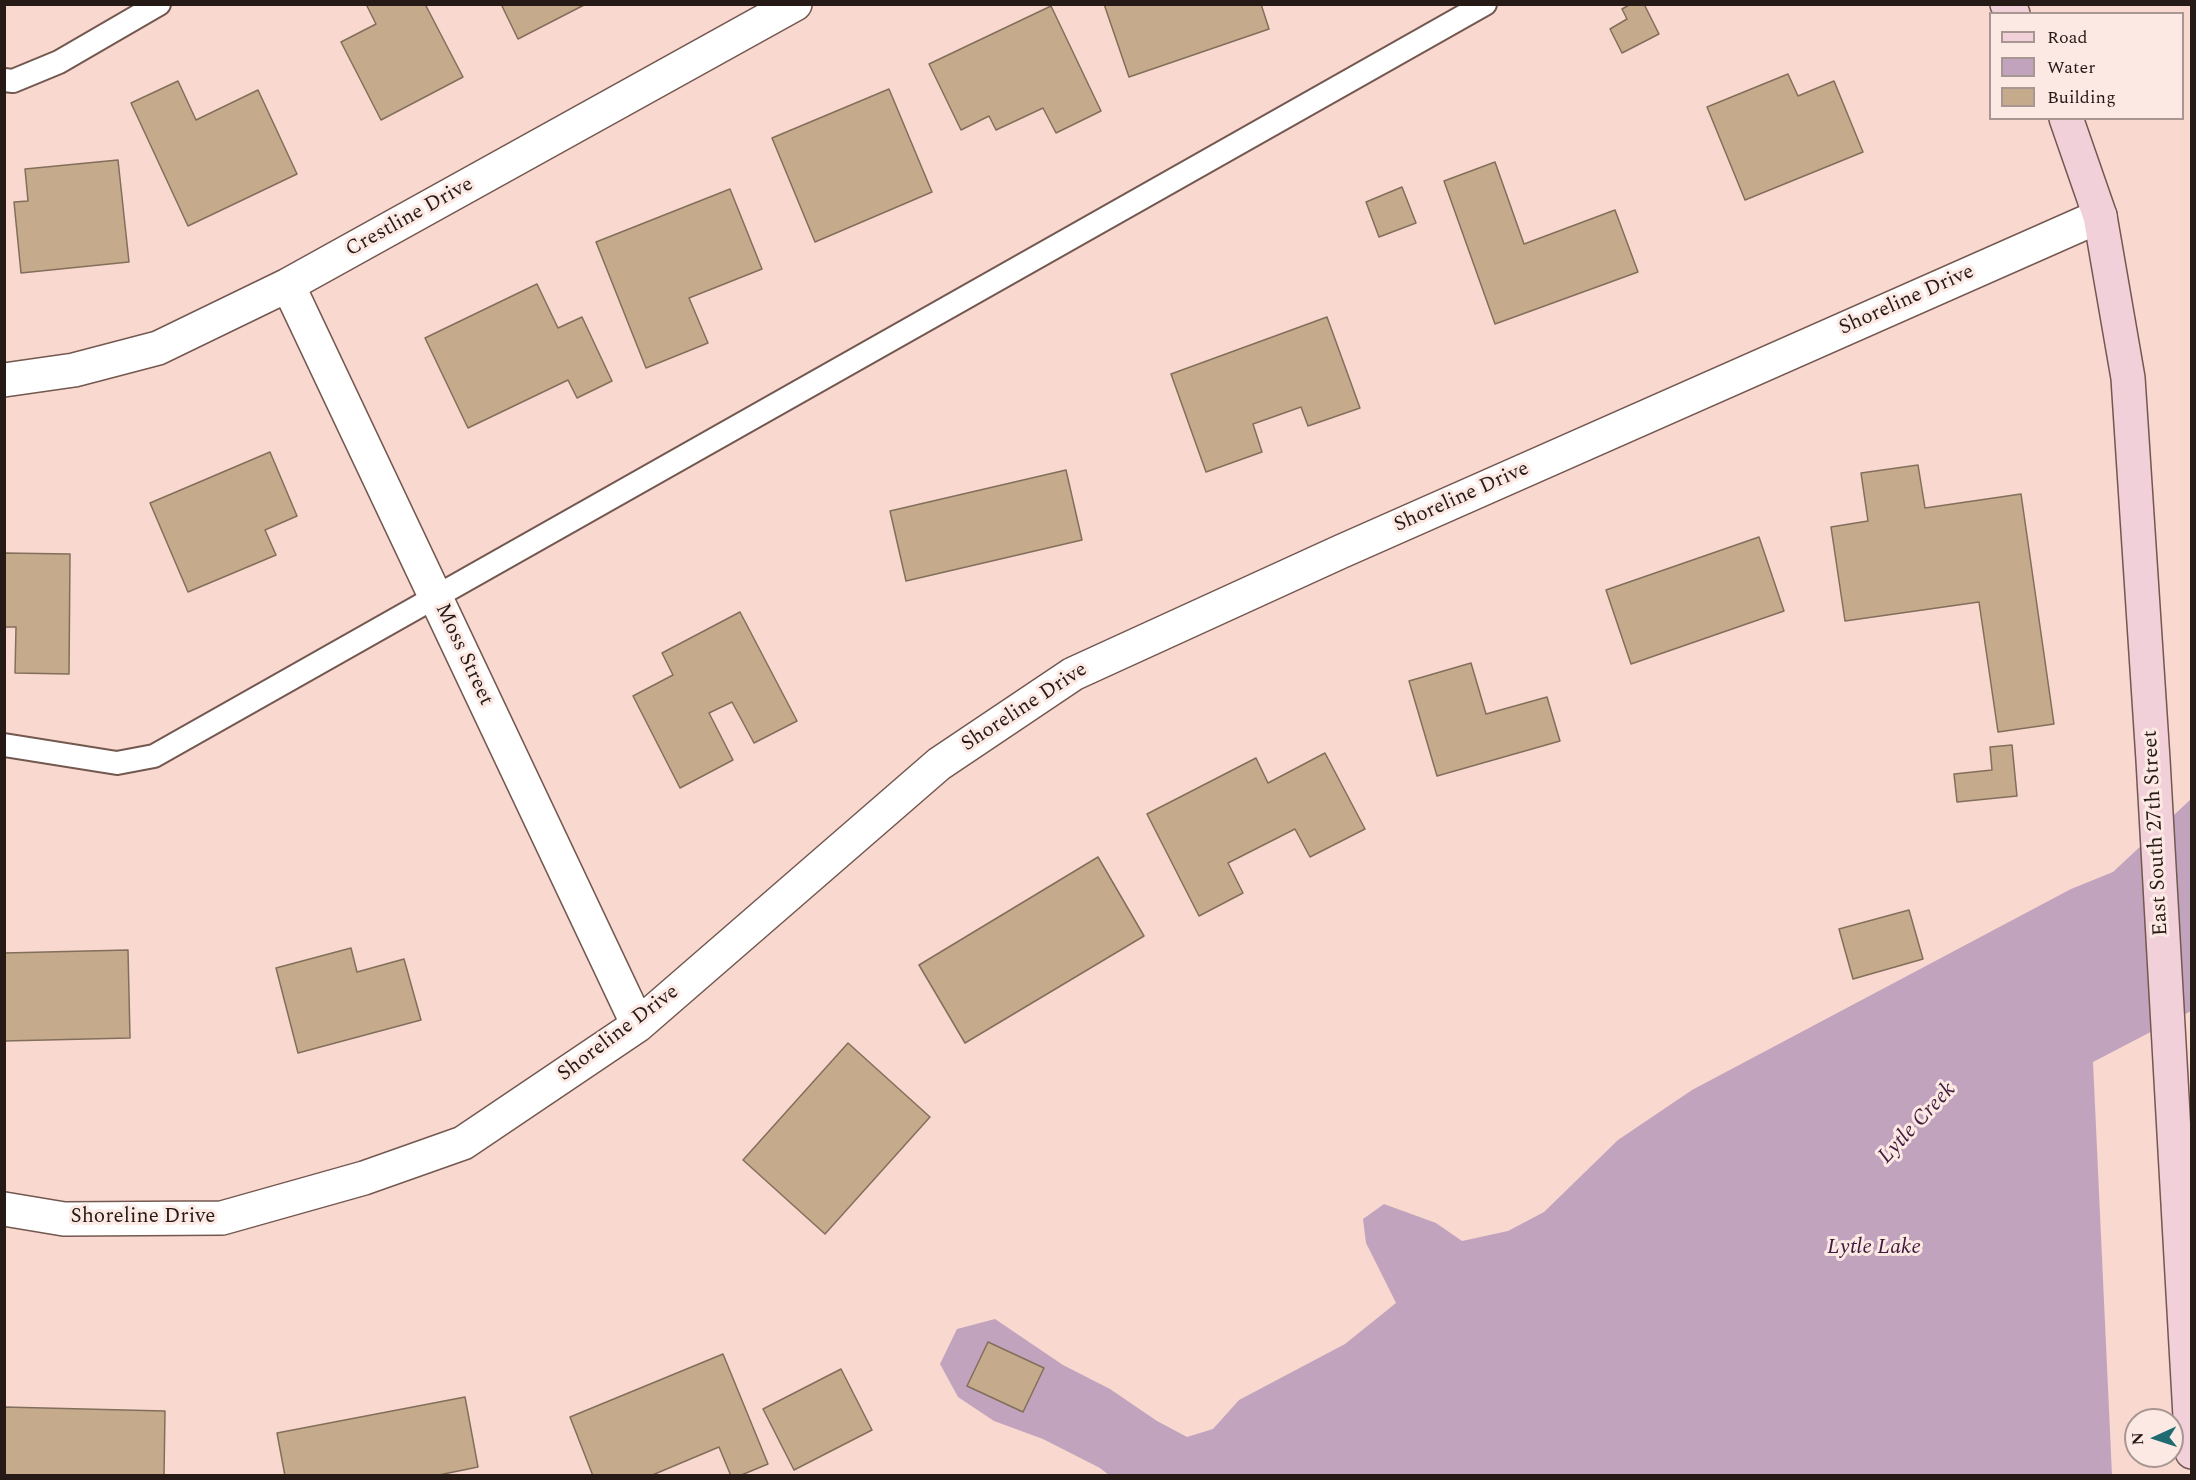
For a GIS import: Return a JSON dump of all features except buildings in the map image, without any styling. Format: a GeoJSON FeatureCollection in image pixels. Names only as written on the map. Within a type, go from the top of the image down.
{"type":"FeatureCollection","features":[{"type":"Feature","properties":{"kind":"main road","name":"East South 27th Street"},"geometry":{"type":"LineString","coordinates":[[2067,120],[2100,216],[2128,378],[2153,760],[2192,1452]]}},
{"type":"Feature","properties":{"kind":"street","name":"Crestline Drive"},"geometry":{"type":"LineString","coordinates":[[4,380],[74,369],[158,348],[288,285],[795,4]]}},
{"type":"Feature","properties":{"kind":"street","name":"Shoreline Drive"},"geometry":{"type":"LineString","coordinates":[[4,1209],[64,1219],[222,1218],[364,1178],[463,1143],[638,1025],[939,764],[1073,674],[1340,552],[2100,216]]}},
{"type":"Feature","properties":{"kind":"street","name":"Moss Street"},"geometry":{"type":"LineString","coordinates":[[288,285],[638,1025]]}},
{"type":"Feature","properties":{"kind":"lane"},"geometry":{"type":"LineString","coordinates":[[4,80],[13,81],[59,62],[159,4]]}},
{"type":"Feature","properties":{"kind":"lane"},"geometry":{"type":"LineString","coordinates":[[4,745],[117,763],[154,756],[436,599],[1485,4]]}},
{"type":"Feature","properties":{"kind":"water","name":"Lytle Lake"},"geometry":{"type":"Polygon","coordinates":[[[2191,799],[2191,1011],[2093,1062],[2112,1475],[1109,1475],[1100,1468],[1043,1439],[994,1421],[958,1397],[940,1364],[957,1329],[995,1319],[1063,1365],[1110,1389],[1157,1421],[1187,1437],[1213,1429],[1239,1400],[1345,1344],[1396,1303],[1366,1243],[1363,1219],[1384,1204],[1436,1223],[1462,1241],[1508,1231],[1544,1212],[1618,1140],[1692,1090],[2071,889],[2113,872],[2191,799]]]}},
{"type":"Feature","properties":{"kind":"water label","name":"Lytle Creek"},"geometry":{"type":"Point","coordinates":[1918,1124]}}]}
